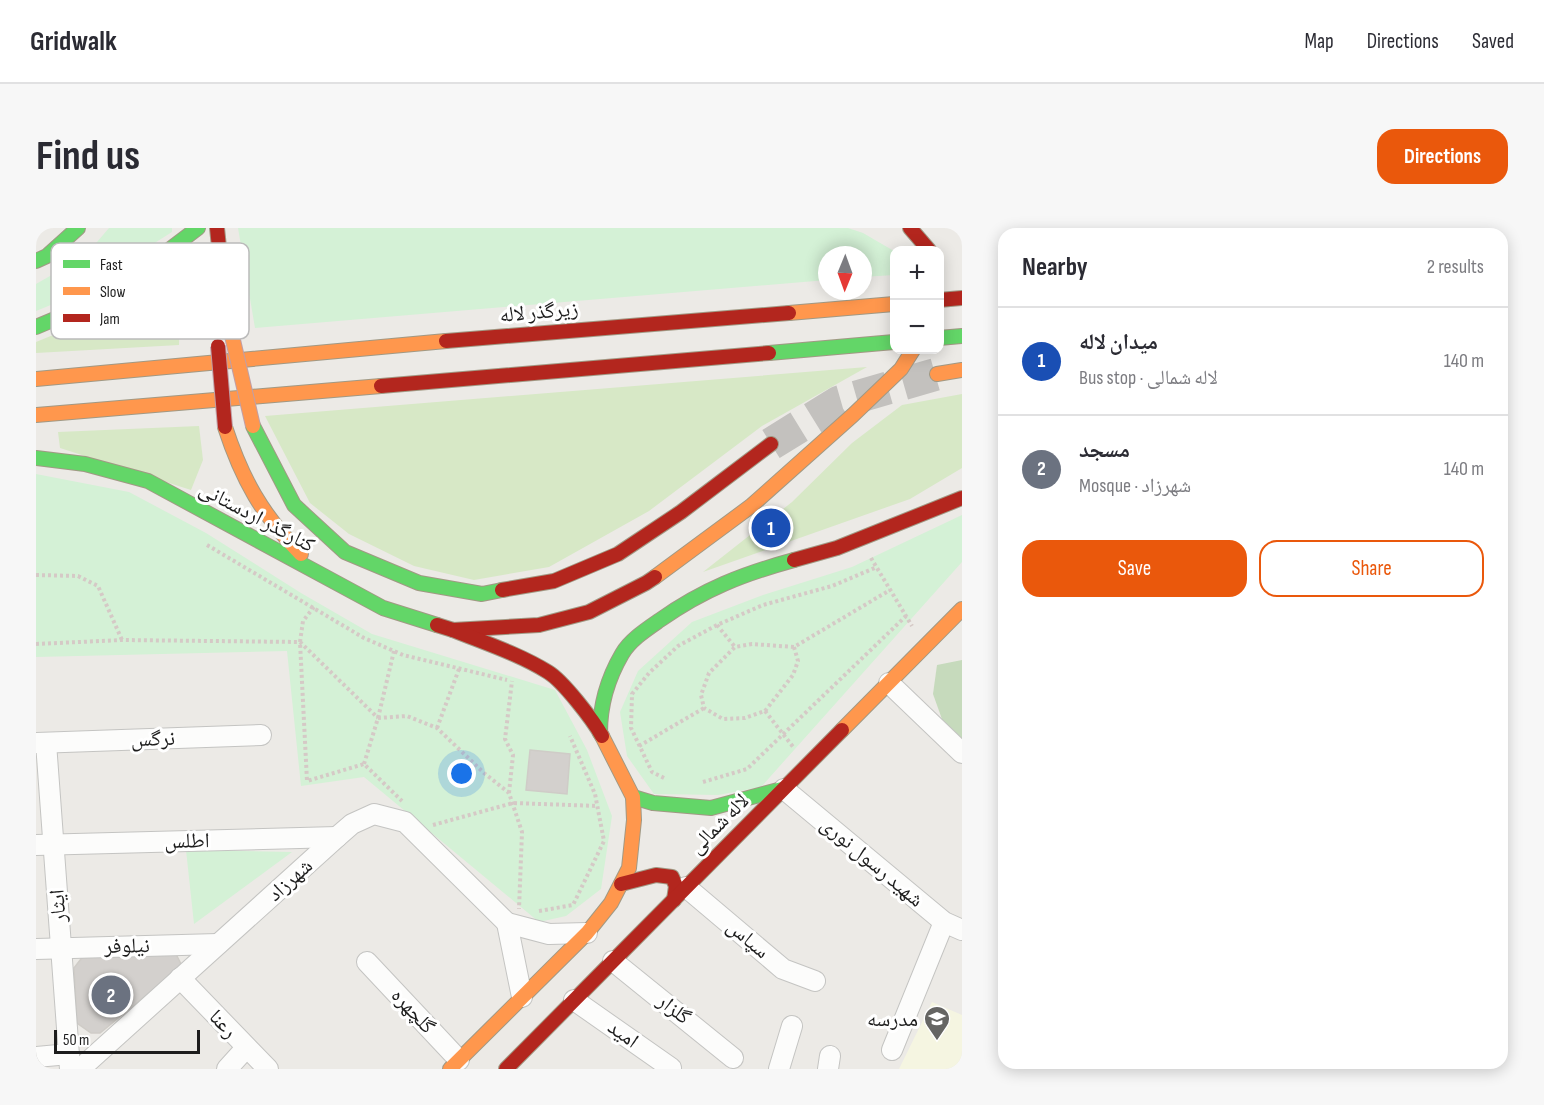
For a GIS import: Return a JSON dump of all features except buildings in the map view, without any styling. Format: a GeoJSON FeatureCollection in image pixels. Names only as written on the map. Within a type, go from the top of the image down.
{"type":"FeatureCollection","features":[{"type":"Feature","properties":{"kind":"main road"},"geometry":{"type":"LineString","coordinates":[[61,243],[78,228]]}},
{"type":"Feature","properties":{"kind":"main road"},"geometry":{"type":"LineString","coordinates":[[178,243],[198,228]]}},
{"type":"Feature","properties":{"kind":"main road"},"geometry":{"type":"LineString","coordinates":[[218,228],[219,243]]}},
{"type":"Feature","properties":{"kind":"main road"},"geometry":{"type":"LineString","coordinates":[[910,228],[926,246]]}},
{"type":"Feature","properties":{"kind":"main road"},"geometry":{"type":"LineString","coordinates":[[36,261],[51,252]]}},
{"type":"Feature","properties":{"kind":"main road"},"geometry":{"type":"LineString","coordinates":[[944,300],[962,298]]}},
{"type":"Feature","properties":{"kind":"main road","name":"زیرگذر لاله"},"geometry":{"type":"LineString","coordinates":[[36,379],[406,344],[890,304]]}},
{"type":"Feature","properties":{"kind":"main road"},"geometry":{"type":"LineString","coordinates":[[36,327],[51,321]]}},
{"type":"Feature","properties":{"kind":"main road"},"geometry":{"type":"LineString","coordinates":[[944,338],[962,336]]}},
{"type":"Feature","properties":{"kind":"main road"},"geometry":{"type":"LineString","coordinates":[[218,339],[225,427],[235,462],[252,498],[279,534],[325,577]]}},
{"type":"Feature","properties":{"kind":"main road"},"geometry":{"type":"LineString","coordinates":[[234,339],[253,426],[294,505],[345,552],[419,584],[482,594],[554,581],[618,554],[681,512],[771,444]]}},
{"type":"Feature","properties":{"kind":"main road"},"geometry":{"type":"LineString","coordinates":[[36,416],[890,342]]}},
{"type":"Feature","properties":{"kind":"main road"},"geometry":{"type":"LineString","coordinates":[[453,630],[539,625],[589,612],[646,583],[761,499],[901,369],[910,354]]}},
{"type":"Feature","properties":{"kind":"main road"},"geometry":{"type":"LineString","coordinates":[[937,374],[962,370]]}},
{"type":"Feature","properties":{"kind":"main road","name":"کنارگذر اردستانی"},"geometry":{"type":"LineString","coordinates":[[36,458],[85,464],[148,481],[383,608],[453,630],[520,657],[550,673],[570,694],[600,733],[633,797]]}},
{"type":"Feature","properties":{"kind":"main road"},"geometry":{"type":"LineString","coordinates":[[600,733],[600,712],[606,689],[622,652],[645,630],[709,589],[752,572],[837,548],[962,498]]}},
{"type":"Feature","properties":{"kind":"main road","name":"لاله شمالی"},"geometry":{"type":"LineString","coordinates":[[506,1069],[962,609]]}},
{"type":"Feature","properties":{"kind":"main road"},"geometry":{"type":"LineString","coordinates":[[454,1065],[587,933],[611,903],[629,868],[633,841],[633,797],[653,803],[711,808],[784,789]]}},
{"type":"Feature","properties":{"kind":"main road"},"geometry":{"type":"LineString","coordinates":[[621,884],[656,875],[672,877],[680,893]]}},
{"type":"Feature","properties":{"kind":"street"},"geometry":{"type":"LineString","coordinates":[[889,683],[962,753]]}},
{"type":"Feature","properties":{"kind":"street","name":"نرگس"},"geometry":{"type":"LineString","coordinates":[[41,743],[261,735]]}},
{"type":"Feature","properties":{"kind":"street","name":"ایثار"},"geometry":{"type":"LineString","coordinates":[[41,743],[45,844],[61,948],[73,1064]]}},
{"type":"Feature","properties":{"kind":"street","name":"شهید رسول نوری"},"geometry":{"type":"LineString","coordinates":[[784,789],[953,926]]}},
{"type":"Feature","properties":{"kind":"street","name":"شهرزاد"},"geometry":{"type":"LineString","coordinates":[[73,1064],[180,978],[352,824],[374,814],[405,822],[513,918]]}},
{"type":"Feature","properties":{"kind":"street","name":"اطلس"},"geometry":{"type":"LineString","coordinates":[[45,844],[337,837]]}},
{"type":"Feature","properties":{"kind":"street","name":"سپاس"},"geometry":{"type":"LineString","coordinates":[[680,893],[783,969],[815,981]]}},
{"type":"Feature","properties":{"kind":"street"},"geometry":{"type":"LineString","coordinates":[[513,918],[549,934],[587,933]]}},
{"type":"Feature","properties":{"kind":"street"},"geometry":{"type":"LineString","coordinates":[[513,918],[522,997]]}},
{"type":"Feature","properties":{"kind":"street"},"geometry":{"type":"LineString","coordinates":[[892,1050],[953,926]]}},
{"type":"Feature","properties":{"kind":"street","name":"نیلوفر"},"geometry":{"type":"LineString","coordinates":[[36,949],[218,944]]}},
{"type":"Feature","properties":{"kind":"street","name":"گلزار"},"geometry":{"type":"LineString","coordinates":[[613,961],[734,1058]]}},
{"type":"Feature","properties":{"kind":"street","name":"گلچهره"},"geometry":{"type":"LineString","coordinates":[[367,962],[454,1065]]}},
{"type":"Feature","properties":{"kind":"street","name":"رعنا"},"geometry":{"type":"LineString","coordinates":[[180,978],[268,1069]]}},
{"type":"Feature","properties":{"kind":"street","name":"امید"},"geometry":{"type":"LineString","coordinates":[[574,1000],[671,1068]]}},
{"type":"Feature","properties":{"kind":"street"},"geometry":{"type":"LineString","coordinates":[[780,1069],[792,1026]]}},
{"type":"Feature","properties":{"kind":"street"},"geometry":{"type":"LineString","coordinates":[[227,1069],[246,1048]]}},
{"type":"Feature","properties":{"kind":"street"},"geometry":{"type":"LineString","coordinates":[[36,1057],[73,1064]]}},
{"type":"Feature","properties":{"kind":"path"},"geometry":{"type":"LineString","coordinates":[[860,539],[924,647]]}},
{"type":"Feature","properties":{"kind":"path"},"geometry":{"type":"LineString","coordinates":[[200,541],[364,638],[394,651],[522,685]]}},
{"type":"Feature","properties":{"kind":"path"},"geometry":{"type":"LineString","coordinates":[[673,783],[652,772],[631,728],[632,694],[649,673],[678,646],[717,625],[763,605],[832,585],[877,567]]}},
{"type":"Feature","properties":{"kind":"path"},"geometry":{"type":"LineString","coordinates":[[36,576],[78,576],[98,586],[122,640]]}},
{"type":"Feature","properties":{"kind":"path"},"geometry":{"type":"LineString","coordinates":[[794,647],[798,661],[793,675],[765,711],[745,718],[723,719],[704,708],[701,695],[709,673],[735,648],[752,644],[794,647],[890,590]]}},
{"type":"Feature","properties":{"kind":"path"},"geometry":{"type":"LineString","coordinates":[[307,781],[300,642],[303,621],[314,607]]}},
{"type":"Feature","properties":{"kind":"path"},"geometry":{"type":"LineString","coordinates":[[693,782],[704,782],[747,769],[906,616]]}},
{"type":"Feature","properties":{"kind":"path"},"geometry":{"type":"LineString","coordinates":[[717,625],[735,648]]}},
{"type":"Feature","properties":{"kind":"path"},"geometry":{"type":"LineString","coordinates":[[36,644],[122,640],[300,642],[378,718],[407,716],[437,728],[484,773],[509,793]]}},
{"type":"Feature","properties":{"kind":"path"},"geometry":{"type":"LineString","coordinates":[[364,764],[394,651]]}},
{"type":"Feature","properties":{"kind":"path"},"geometry":{"type":"LineString","coordinates":[[437,728],[459,669]]}},
{"type":"Feature","properties":{"kind":"path"},"geometry":{"type":"LineString","coordinates":[[513,681],[505,739],[513,755],[509,793],[522,832],[513,918]]}},
{"type":"Feature","properties":{"kind":"path"},"geometry":{"type":"LineString","coordinates":[[639,746],[704,708]]}},
{"type":"Feature","properties":{"kind":"path"},"geometry":{"type":"LineString","coordinates":[[765,711],[808,765]]}},
{"type":"Feature","properties":{"kind":"path"},"geometry":{"type":"LineString","coordinates":[[530,912],[573,905],[604,841],[595,794],[566,728]]}},
{"type":"Feature","properties":{"kind":"path"},"geometry":{"type":"LineString","coordinates":[[428,826],[513,803],[598,806]]}},
{"type":"Feature","properties":{"kind":"shaded area","name":"مدرسه"},"geometry":{"type":"Polygon","coordinates":[[[932,1002],[962,1015],[962,1069],[899,1069],[932,1002]]]}},
{"type":"Feature","properties":{"kind":"green space"},"geometry":{"type":"Polygon","coordinates":[[[109,228],[172,228],[172,232],[155,243],[96,243],[109,228]]]}},
{"type":"Feature","properties":{"kind":"green space"},"geometry":{"type":"Polygon","coordinates":[[[238,228],[848,228],[863,233],[890,249],[890,275],[872,276],[872,246],[818,246],[818,281],[255,328],[249,293],[249,243],[241,243],[238,228]]]}},
{"type":"Feature","properties":{"kind":"green space"},"geometry":{"type":"Polygon","coordinates":[[[51,275],[51,305],[36,311],[36,284],[51,275]]]}},
{"type":"Feature","properties":{"kind":"green space"},"geometry":{"type":"Polygon","coordinates":[[[51,336],[51,339],[179,339],[179,345],[36,353],[36,342],[51,336]]]}},
{"type":"Feature","properties":{"kind":"green space"},"geometry":{"type":"Polygon","coordinates":[[[867,367],[762,426],[649,511],[549,567],[474,580],[414,566],[349,534],[310,503],[265,416],[867,367]]]}},
{"type":"Feature","properties":{"kind":"green space"},"geometry":{"type":"Polygon","coordinates":[[[962,394],[962,468],[910,499],[703,572],[792,502],[852,443],[902,405],[962,394]]]}},
{"type":"Feature","properties":{"kind":"green space"},"geometry":{"type":"Polygon","coordinates":[[[199,426],[203,460],[191,490],[60,448],[58,432],[199,426]]]}},
{"type":"Feature","properties":{"kind":"green space"},"geometry":{"type":"Polygon","coordinates":[[[36,474],[129,492],[206,533],[301,593],[372,634],[555,690],[587,750],[612,816],[601,889],[566,916],[539,922],[364,777],[301,786],[287,651],[36,657],[36,474]]]}},
{"type":"Feature","properties":{"kind":"green space"},"geometry":{"type":"Polygon","coordinates":[[[962,515],[962,562],[761,787],[718,795],[654,794],[627,756],[620,712],[638,671],[692,622],[763,595],[852,567],[962,515]]]}},
{"type":"Feature","properties":{"kind":"green space"},"geometry":{"type":"Polygon","coordinates":[[[962,660],[962,740],[943,722],[933,694],[937,665],[962,660]]]}},
{"type":"Feature","properties":{"kind":"green space"},"geometry":{"type":"Polygon","coordinates":[[[186,850],[292,852],[194,924],[186,850]]]}},
{"type":"Feature","properties":{"kind":"tunnel"},"geometry":{"type":"LineString","coordinates":[[771,444],[839,402],[937,374]]}},
{"type":"Feature","properties":{"kind":"traffic: fast"},"geometry":{"type":"LineString","coordinates":[[61,243],[78,228]]}},
{"type":"Feature","properties":{"kind":"traffic: fast"},"geometry":{"type":"LineString","coordinates":[[178,243],[198,228]]}},
{"type":"Feature","properties":{"kind":"traffic: fast"},"geometry":{"type":"LineString","coordinates":[[36,261],[51,252]]}},
{"type":"Feature","properties":{"kind":"traffic: fast"},"geometry":{"type":"LineString","coordinates":[[36,327],[51,321]]}},
{"type":"Feature","properties":{"kind":"traffic: fast"},"geometry":{"type":"LineString","coordinates":[[944,338],[962,336]]}},
{"type":"Feature","properties":{"kind":"traffic: fast"},"geometry":{"type":"LineString","coordinates":[[769,353],[890,342]]}},
{"type":"Feature","properties":{"kind":"traffic: fast"},"geometry":{"type":"LineString","coordinates":[[253,426],[294,505],[345,552],[419,583],[482,594],[502,590]]}},
{"type":"Feature","properties":{"kind":"traffic: fast"},"geometry":{"type":"LineString","coordinates":[[36,458],[85,464],[148,481],[383,608],[437,625]]}},
{"type":"Feature","properties":{"kind":"traffic: fast"},"geometry":{"type":"LineString","coordinates":[[600,733],[601,712],[609,682],[622,654],[634,639],[676,609],[708,591],[741,577],[794,560]]}},
{"type":"Feature","properties":{"kind":"traffic: fast"},"geometry":{"type":"LineString","coordinates":[[633,797],[653,803],[711,808],[782,789]]}},
{"type":"Feature","properties":{"kind":"traffic: slow"},"geometry":{"type":"LineString","coordinates":[[789,313],[890,304]]}},
{"type":"Feature","properties":{"kind":"traffic: slow"},"geometry":{"type":"LineString","coordinates":[[233,339],[253,426]]}},
{"type":"Feature","properties":{"kind":"traffic: slow"},"geometry":{"type":"LineString","coordinates":[[36,379],[446,341]]}},
{"type":"Feature","properties":{"kind":"traffic: slow"},"geometry":{"type":"LineString","coordinates":[[655,577],[751,506],[853,415],[901,369],[910,354]]}},
{"type":"Feature","properties":{"kind":"traffic: slow"},"geometry":{"type":"LineString","coordinates":[[937,374],[962,370]]}},
{"type":"Feature","properties":{"kind":"traffic: slow"},"geometry":{"type":"LineString","coordinates":[[36,415],[381,386]]}},
{"type":"Feature","properties":{"kind":"traffic: slow"},"geometry":{"type":"LineString","coordinates":[[225,427],[246,480],[275,525],[301,554]]}},
{"type":"Feature","properties":{"kind":"traffic: slow"},"geometry":{"type":"LineString","coordinates":[[842,730],[962,609]]}},
{"type":"Feature","properties":{"kind":"traffic: slow"},"geometry":{"type":"LineString","coordinates":[[450,1069],[587,933],[611,903],[629,868],[634,820],[633,797],[602,736]]}},
{"type":"Feature","properties":{"kind":"traffic: jam"},"geometry":{"type":"LineString","coordinates":[[217,228],[219,243]]}},
{"type":"Feature","properties":{"kind":"traffic: jam"},"geometry":{"type":"LineString","coordinates":[[910,228],[926,246]]}},
{"type":"Feature","properties":{"kind":"traffic: jam"},"geometry":{"type":"LineString","coordinates":[[944,300],[962,298]]}},
{"type":"Feature","properties":{"kind":"traffic: jam"},"geometry":{"type":"LineString","coordinates":[[446,341],[789,313]]}},
{"type":"Feature","properties":{"kind":"traffic: jam"},"geometry":{"type":"LineString","coordinates":[[218,346],[225,427]]}},
{"type":"Feature","properties":{"kind":"traffic: jam"},"geometry":{"type":"LineString","coordinates":[[381,386],[769,353]]}},
{"type":"Feature","properties":{"kind":"traffic: jam"},"geometry":{"type":"LineString","coordinates":[[502,590],[554,581],[618,554],[681,512],[771,444]]}},
{"type":"Feature","properties":{"kind":"traffic: jam"},"geometry":{"type":"LineString","coordinates":[[794,560],[837,548],[962,498]]}},
{"type":"Feature","properties":{"kind":"traffic: jam"},"geometry":{"type":"LineString","coordinates":[[437,625],[453,630],[539,625],[589,612],[655,577]]}},
{"type":"Feature","properties":{"kind":"traffic: jam"},"geometry":{"type":"LineString","coordinates":[[453,630],[514,654],[548,672],[577,701],[602,736]]}},
{"type":"Feature","properties":{"kind":"traffic: jam"},"geometry":{"type":"LineString","coordinates":[[506,1069],[842,730]]}},
{"type":"Feature","properties":{"kind":"traffic: jam"},"geometry":{"type":"LineString","coordinates":[[621,884],[656,875],[672,877],[676,886],[674,900]]}},
{"type":"Feature","properties":{"kind":"place","name":"میدان لاله"},"geometry":{"type":"Point","coordinates":[771,528]}},
{"type":"Feature","properties":{"kind":"place","name":"مسجد"},"geometry":{"type":"Point","coordinates":[111,995]}},
{"type":"Feature","properties":{"kind":"place","name":"مدرسه"},"geometry":{"type":"Point","coordinates":[937,1042]}}]}
